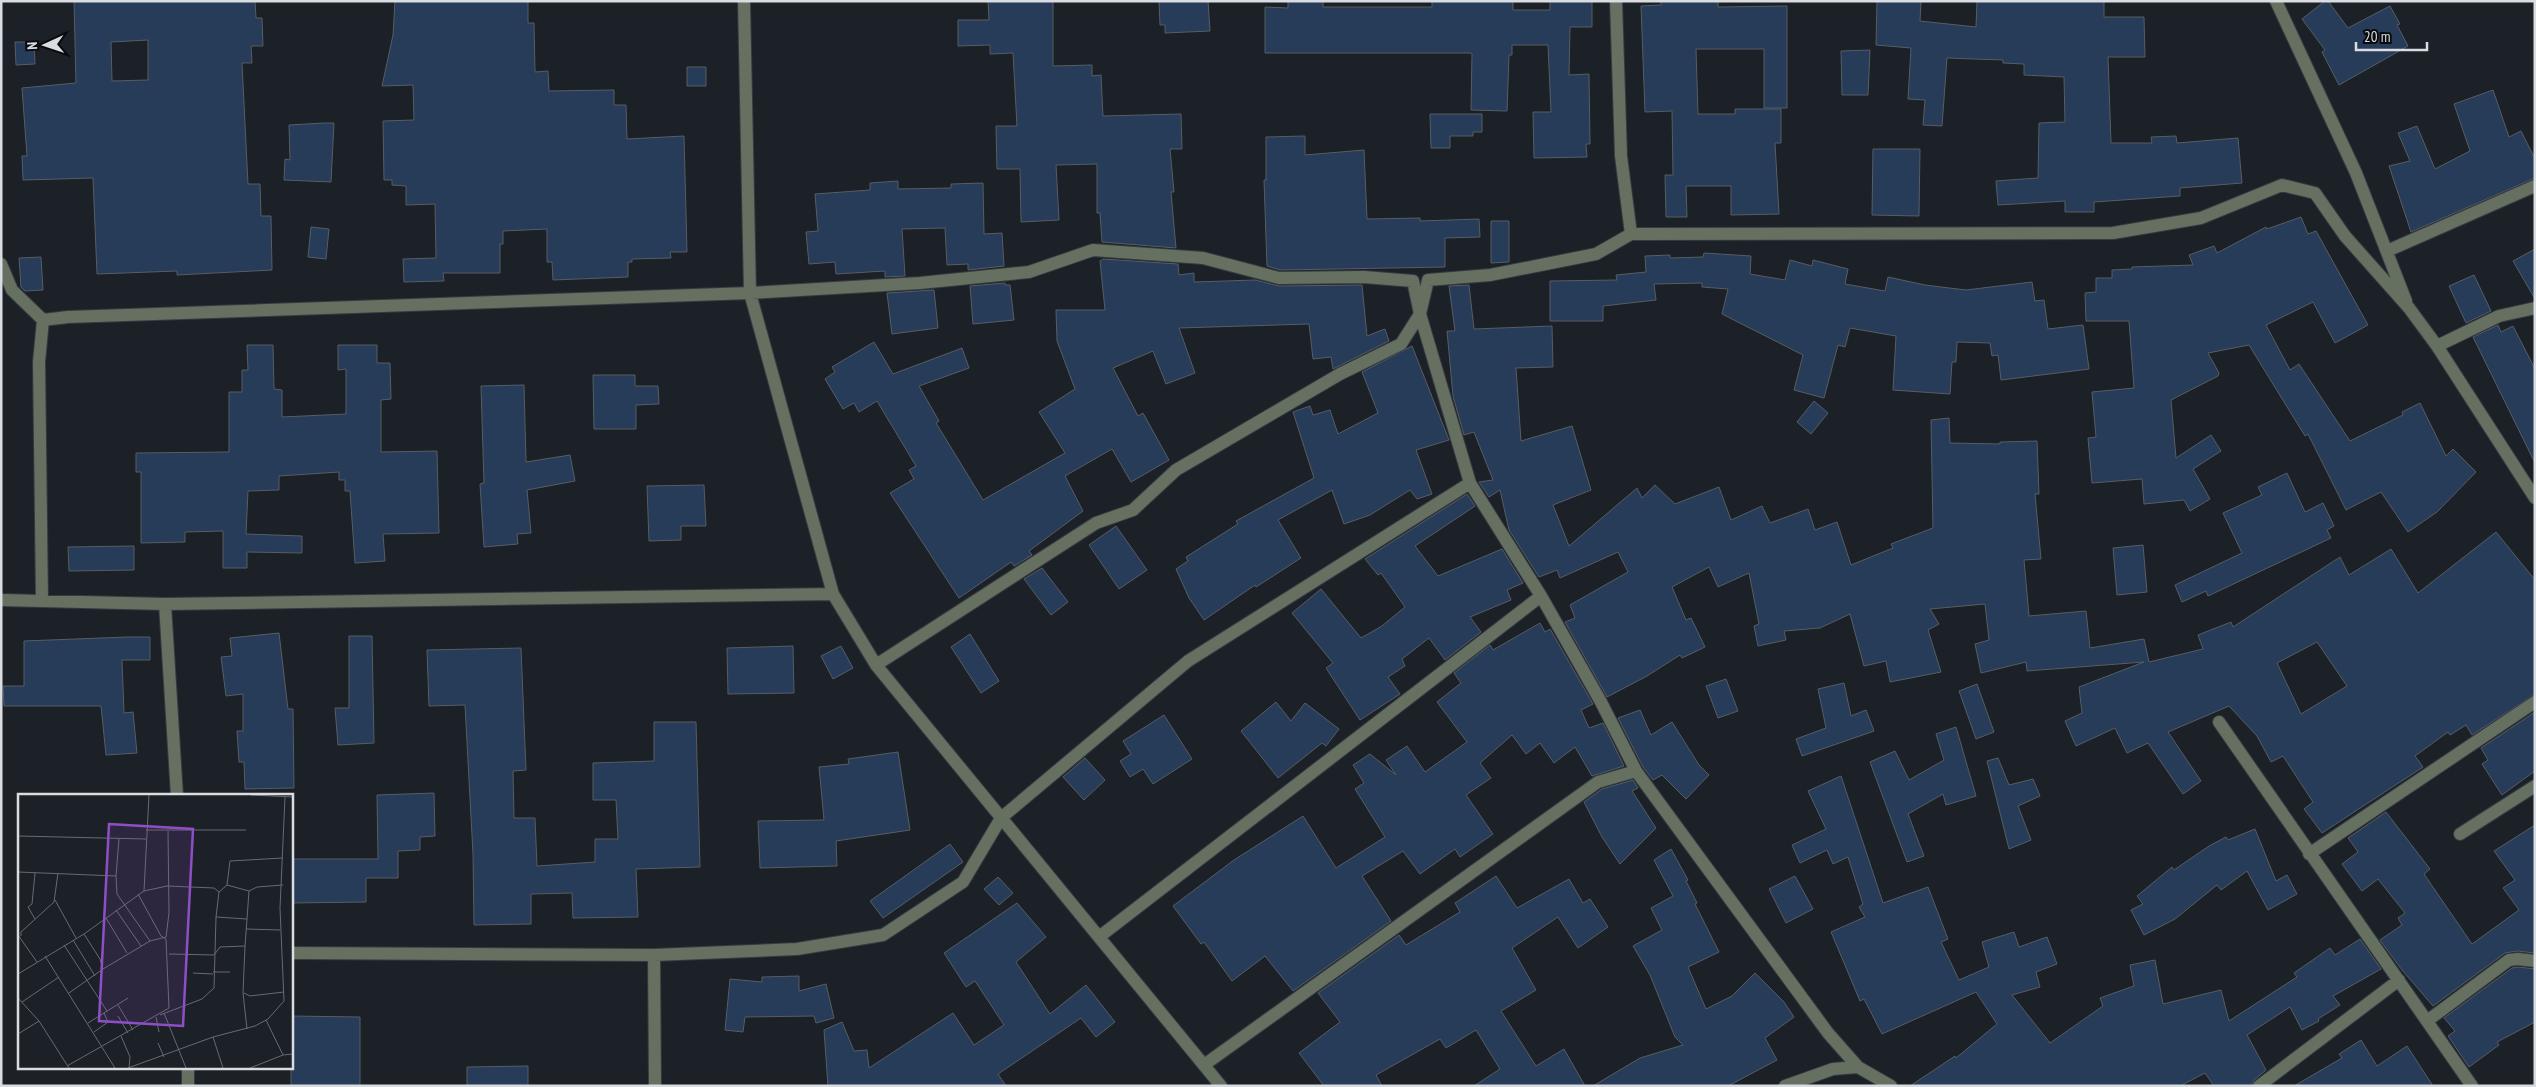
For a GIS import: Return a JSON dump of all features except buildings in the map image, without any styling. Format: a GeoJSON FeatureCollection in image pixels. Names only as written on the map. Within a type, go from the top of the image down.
{"type":"FeatureCollection","features":[{"type":"Feature","properties":{"kind":"street"},"geometry":{"type":"LineString","coordinates":[[744,1],[750,293],[833,594],[876,665],[1221,1086]]}},
{"type":"Feature","properties":{"kind":"street"},"geometry":{"type":"LineString","coordinates":[[1616,1],[1621,156],[1630,234]]}},
{"type":"Feature","properties":{"kind":"street"},"geometry":{"type":"LineString","coordinates":[[2276,1],[2356,173],[2408,308]]}},
{"type":"Feature","properties":{"kind":"street"},"geometry":{"type":"LineString","coordinates":[[876,665],[1096,523],[1133,510],[1176,470],[1340,374],[1401,344],[1420,314],[1428,280],[1490,275],[1596,254],[1630,234],[2113,233],[2201,218],[2282,185],[2315,193],[2345,236],[2408,308],[2437,346],[2535,498]]}},
{"type":"Feature","properties":{"kind":"street"},"geometry":{"type":"LineString","coordinates":[[2387,251],[2535,186]]}},
{"type":"Feature","properties":{"kind":"street"},"geometry":{"type":"LineString","coordinates":[[43,320],[68,316],[750,293],[920,283],[1029,272],[1093,250],[1203,258],[1279,278],[1364,277],[1414,281],[1420,314],[1470,483],[1540,596],[1601,702],[1636,771],[1828,1034],[1858,1067],[1891,1086]]}},
{"type":"Feature","properties":{"kind":"street"},"geometry":{"type":"LineString","coordinates":[[1,264],[12,290],[43,320]]}},
{"type":"Feature","properties":{"kind":"street"},"geometry":{"type":"LineString","coordinates":[[2437,346],[2499,316],[2535,308]]}},
{"type":"Feature","properties":{"kind":"street"},"geometry":{"type":"LineString","coordinates":[[42,601],[39,362],[43,320]]}},
{"type":"Feature","properties":{"kind":"street"},"geometry":{"type":"LineString","coordinates":[[292,953],[654,954],[797,949],[883,935],[963,882],[1001,818],[1188,661],[1470,483]]}},
{"type":"Feature","properties":{"kind":"street"},"geometry":{"type":"LineString","coordinates":[[1,600],[165,604],[833,594]]}},
{"type":"Feature","properties":{"kind":"street"},"geometry":{"type":"LineString","coordinates":[[1100,937],[1540,596]]}},
{"type":"Feature","properties":{"kind":"street"},"geometry":{"type":"LineString","coordinates":[[165,604],[177,794]]}},
{"type":"Feature","properties":{"kind":"street"},"geometry":{"type":"LineString","coordinates":[[2309,854],[2535,702]]}},
{"type":"Feature","properties":{"kind":"street"},"geometry":{"type":"LineString","coordinates":[[2219,722],[2472,1086]]}},
{"type":"Feature","properties":{"kind":"street"},"geometry":{"type":"LineString","coordinates":[[1204,1065],[1598,782],[1636,771]]}},
{"type":"Feature","properties":{"kind":"street"},"geometry":{"type":"LineString","coordinates":[[2460,834],[2535,786]]}},
{"type":"Feature","properties":{"kind":"street"},"geometry":{"type":"LineString","coordinates":[[654,954],[655,1086]]}},
{"type":"Feature","properties":{"kind":"street"},"geometry":{"type":"LineString","coordinates":[[2427,1021],[2509,960],[2518,958],[2535,961]]}},
{"type":"Feature","properties":{"kind":"street"},"geometry":{"type":"LineString","coordinates":[[2259,1086],[2399,980]]}},
{"type":"Feature","properties":{"kind":"street"},"geometry":{"type":"LineString","coordinates":[[1786,1086],[1833,1069],[1858,1067]]}},
{"type":"Feature","properties":{"kind":"street"},"geometry":{"type":"LineString","coordinates":[[188,1070],[188,1086]]}}]}
